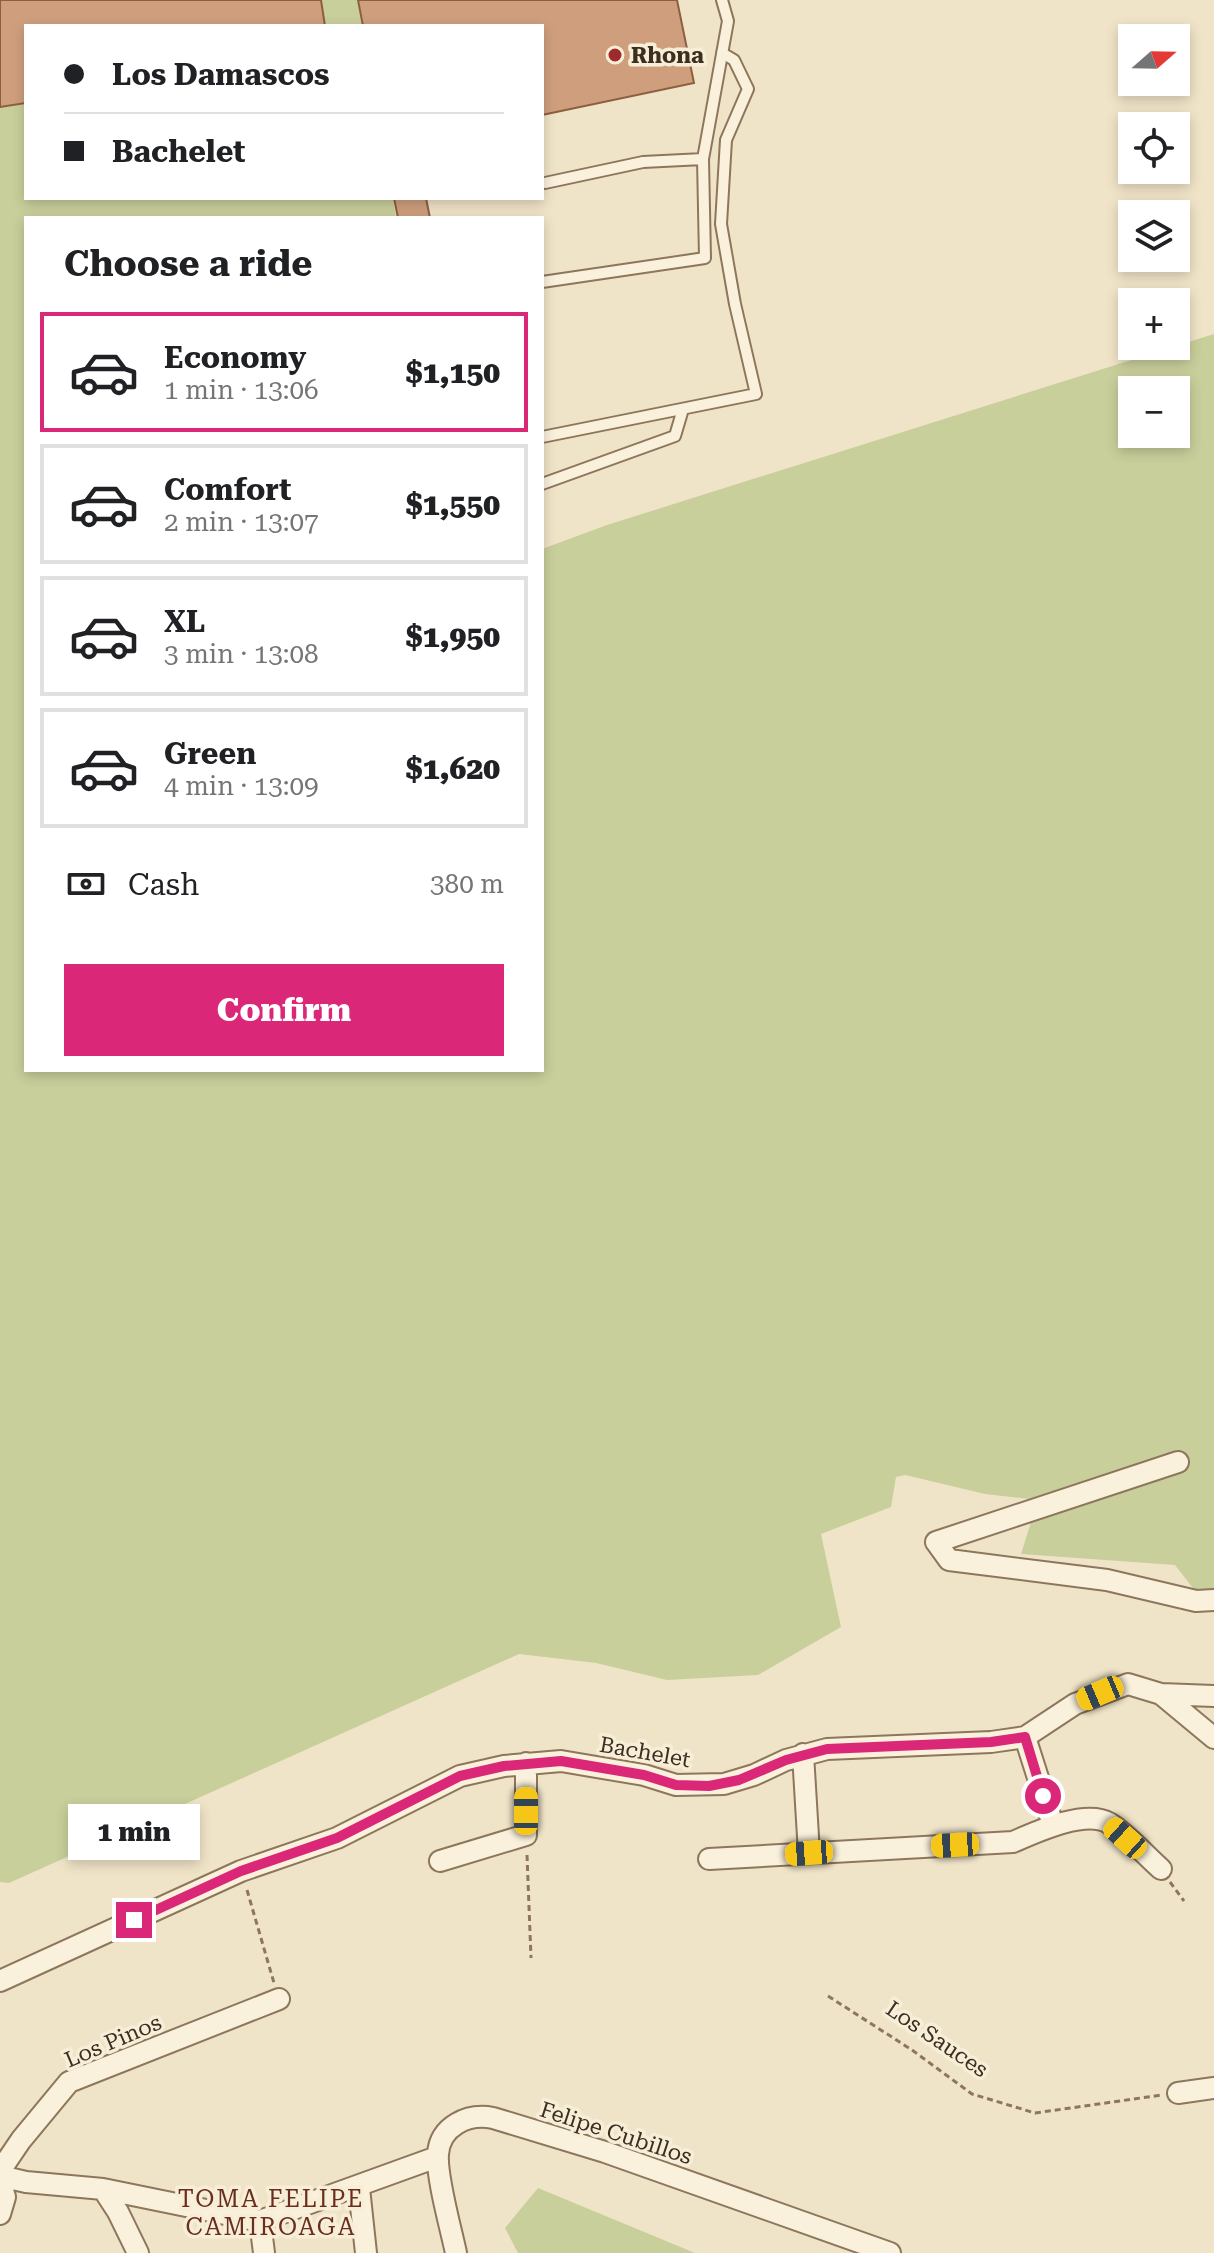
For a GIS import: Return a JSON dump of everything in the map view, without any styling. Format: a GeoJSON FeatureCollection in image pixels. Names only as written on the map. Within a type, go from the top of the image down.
{"type":"FeatureCollection","features":[{"type":"Feature","properties":{"kind":"street"},"geometry":{"type":"LineString","coordinates":[[1178,1462],[936,1542],[949,1560],[1107,1580],[1196,1601],[1214,1600]]}},
{"type":"Feature","properties":{"kind":"street","name":"Bachelet"},"geometry":{"type":"LineString","coordinates":[[0,1981],[241,1871],[337,1838],[460,1776],[526,1763],[561,1761],[644,1775],[676,1785],[709,1786],[739,1780],[803,1754],[851,1746],[991,1742],[1025,1737],[1075,1704],[1128,1684],[1161,1694],[1214,1696]]}},
{"type":"Feature","properties":{"kind":"street","name":"Bachelet"},"geometry":{"type":"LineString","coordinates":[[1161,1694],[1214,1738]]}},
{"type":"Feature","properties":{"kind":"street"},"geometry":{"type":"LineString","coordinates":[[1025,1737],[1053,1825]]}},
{"type":"Feature","properties":{"kind":"street"},"geometry":{"type":"LineString","coordinates":[[803,1754],[809,1853]]}},
{"type":"Feature","properties":{"kind":"street"},"geometry":{"type":"LineString","coordinates":[[440,1861],[526,1835],[526,1763]]}},
{"type":"Feature","properties":{"kind":"street"},"geometry":{"type":"LineString","coordinates":[[709,1859],[1013,1842],[1053,1825],[1090,1819],[1108,1822],[1161,1869]]}},
{"type":"Feature","properties":{"kind":"street","name":"Los Pinos"},"geometry":{"type":"LineString","coordinates":[[0,2176],[21,2140],[69,2082],[279,1999]]}},
{"type":"Feature","properties":{"kind":"street"},"geometry":{"type":"LineString","coordinates":[[1178,2093],[1214,2088]]}},
{"type":"Feature","properties":{"kind":"street","name":"Felipe Cubillos"},"geometry":{"type":"LineString","coordinates":[[437,2157],[442,2140],[452,2126],[467,2118],[485,2116],[605,2152],[890,2253]]}},
{"type":"Feature","properties":{"kind":"street"},"geometry":{"type":"LineString","coordinates":[[0,2214],[5,2197],[0,2176],[26,2182],[103,2189],[260,2221],[359,2188],[437,2157],[456,2253]]}},
{"type":"Feature","properties":{"kind":"street"},"geometry":{"type":"LineString","coordinates":[[359,2188],[366,2253]]}},
{"type":"Feature","properties":{"kind":"street"},"geometry":{"type":"LineString","coordinates":[[103,2189],[138,2253]]}},
{"type":"Feature","properties":{"kind":"street"},"geometry":{"type":"LineString","coordinates":[[260,2221],[264,2253]]}},
{"type":"Feature","properties":{"kind":"lane"},"geometry":{"type":"LineString","coordinates":[[544,282],[705,258],[703,159],[728,21],[722,0]]}},
{"type":"Feature","properties":{"kind":"lane"},"geometry":{"type":"LineString","coordinates":[[544,437],[756,394],[735,304],[721,224],[726,140],[748,89],[734,60],[722,53]]}},
{"type":"Feature","properties":{"kind":"lane"},"geometry":{"type":"LineString","coordinates":[[545,183],[643,162],[703,159]]}},
{"type":"Feature","properties":{"kind":"lane"},"geometry":{"type":"LineString","coordinates":[[544,483],[675,436],[683,409]]}},
{"type":"Feature","properties":{"kind":"path"},"geometry":{"type":"LineString","coordinates":[[526,1835],[531,1958]]}},
{"type":"Feature","properties":{"kind":"path"},"geometry":{"type":"LineString","coordinates":[[241,1871],[279,1999]]}},
{"type":"Feature","properties":{"kind":"path","name":"Los Sauces"},"geometry":{"type":"LineString","coordinates":[[828,1996],[912,2050],[972,2094],[1035,2113],[1178,2093]]}},
{"type":"Feature","properties":{"kind":"green space"},"geometry":{"type":"Polygon","coordinates":[[[0,0],[360,0],[365,24],[24,24],[24,200],[393,200],[396,216],[24,216],[24,1072],[544,1072],[544,548],[607,525],[1131,360],[1190,360],[1190,342],[1214,334],[1214,1606],[1196,1592],[1175,1565],[1021,1554],[1031,1522],[1076,1504],[985,1494],[905,1475],[896,1477],[891,1507],[821,1534],[841,1627],[758,1675],[667,1680],[596,1663],[519,1654],[9,1883],[0,1882],[0,0]]]}},
{"type":"Feature","properties":{"kind":"green space"},"geometry":{"type":"Polygon","coordinates":[[[538,2188],[695,2253],[518,2253],[505,2228],[538,2188]]]}},
{"type":"Feature","properties":{"kind":"building"},"geometry":{"type":"Polygon","coordinates":[[[0,0],[321,0],[325,24],[24,24],[24,103],[0,107],[0,0]]]}},
{"type":"Feature","properties":{"kind":"building","name":"Rhona"},"geometry":{"type":"Polygon","coordinates":[[[358,0],[677,0],[694,83],[544,115],[544,24],[363,24],[358,0]]]}},
{"type":"Feature","properties":{"kind":"building"},"geometry":{"type":"Polygon","coordinates":[[[394,200],[426,200],[430,216],[398,216],[394,200]]]}},
{"type":"Feature","properties":{"kind":"place","name":"Rhona"},"geometry":{"type":"Point","coordinates":[615,55]}},
{"type":"Feature","properties":{"kind":"district","name":"TOMA FELIPE CAMIROAGA"},"geometry":{"type":"Point","coordinates":[271,2213]}},
{"type":"Feature","properties":{"kind":"route"},"geometry":{"type":"LineString","coordinates":[[134,1920],[241,1871],[337,1838],[460,1776],[504,1766],[561,1761],[644,1775],[676,1785],[709,1786],[739,1780],[803,1754],[827,1749],[991,1742],[1025,1737],[1043,1796]]}}]}
